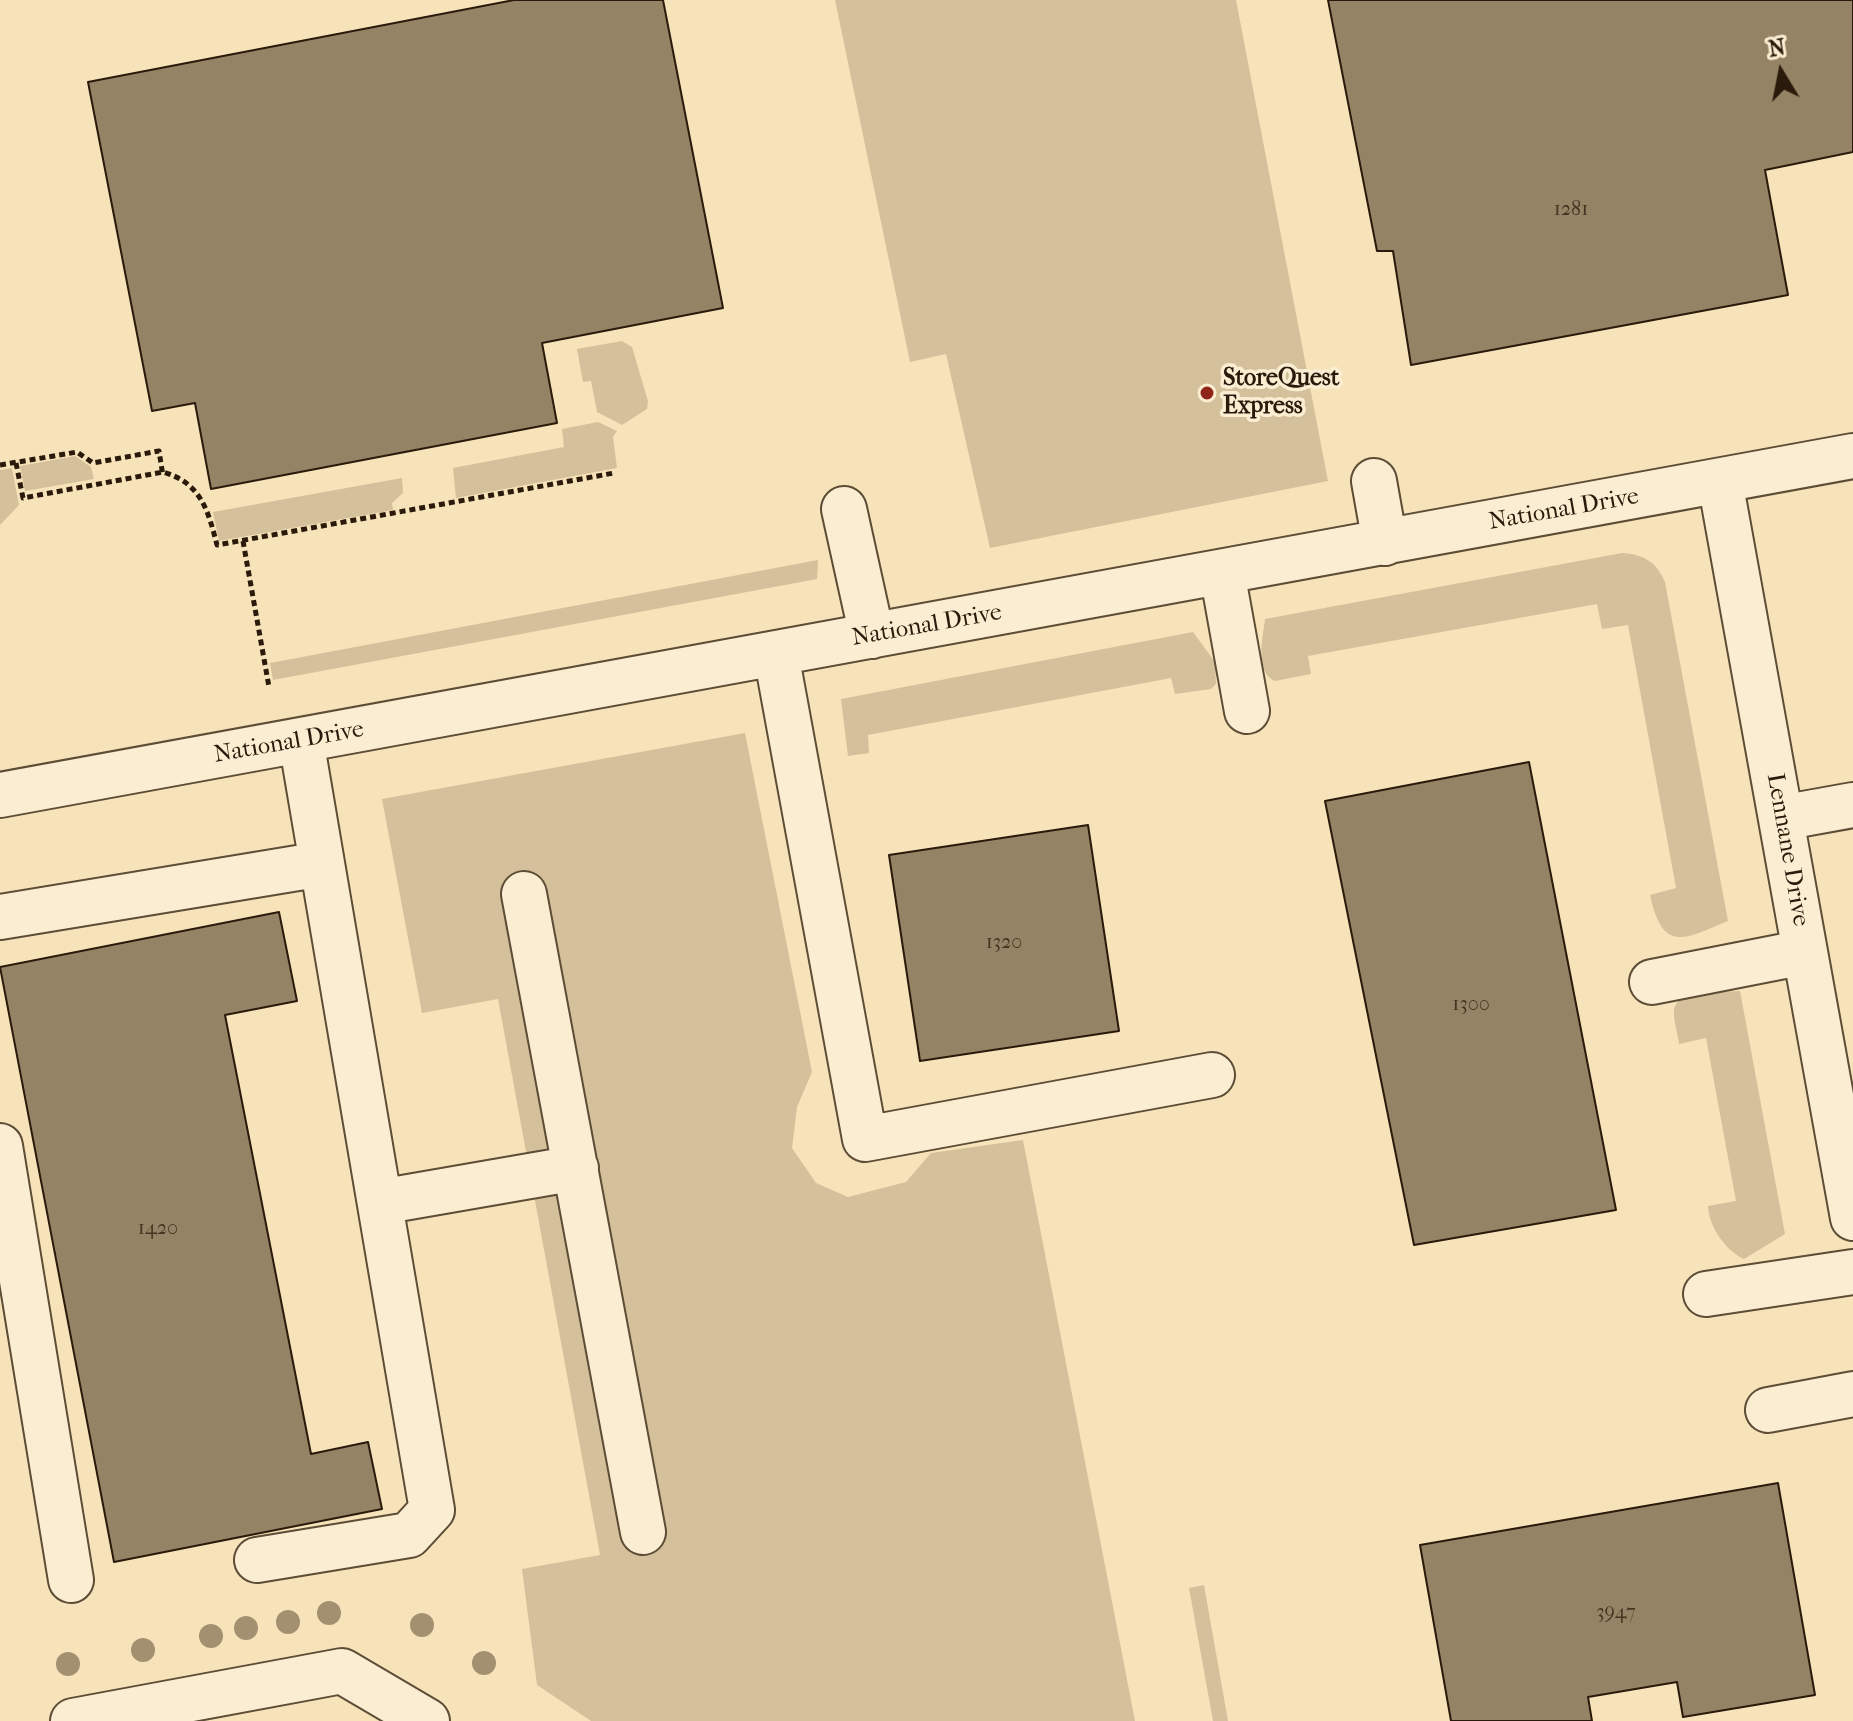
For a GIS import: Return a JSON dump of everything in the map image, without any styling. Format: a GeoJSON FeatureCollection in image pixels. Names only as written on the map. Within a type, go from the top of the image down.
{"type":"FeatureCollection","features":[{"type":"Feature","properties":{"kind":"street","name":"National Drive"},"geometry":{"type":"LineString","coordinates":[[0,795],[1853,456]]}},
{"type":"Feature","properties":{"kind":"street"},"geometry":{"type":"LineString","coordinates":[[1374,481],[1385,543]]}},
{"type":"Feature","properties":{"kind":"street","name":"Lennane Drive"},"geometry":{"type":"LineString","coordinates":[[1720,481],[1853,1218]]}},
{"type":"Feature","properties":{"kind":"street"},"geometry":{"type":"LineString","coordinates":[[844,509],[872,636]]}},
{"type":"Feature","properties":{"kind":"street"},"geometry":{"type":"LineString","coordinates":[[1222,572],[1247,711]]}},
{"type":"Feature","properties":{"kind":"street"},"geometry":{"type":"LineString","coordinates":[[776,654],[865,1139],[1212,1075]]}},
{"type":"Feature","properties":{"kind":"street"},"geometry":{"type":"LineString","coordinates":[[257,1560],[409,1535],[432,1510],[301,740]]}},
{"type":"Feature","properties":{"kind":"street"},"geometry":{"type":"LineString","coordinates":[[1781,818],[1853,805]]}},
{"type":"Feature","properties":{"kind":"street"},"geometry":{"type":"LineString","coordinates":[[0,917],[322,864]]}},
{"type":"Feature","properties":{"kind":"street"},"geometry":{"type":"LineString","coordinates":[[524,894],[643,1532]]}},
{"type":"Feature","properties":{"kind":"street"},"geometry":{"type":"LineString","coordinates":[[1652,982],[1805,952]]}},
{"type":"Feature","properties":{"kind":"street"},"geometry":{"type":"LineString","coordinates":[[0,1146],[71,1580]]}},
{"type":"Feature","properties":{"kind":"street"},"geometry":{"type":"LineString","coordinates":[[380,1202],[576,1168]]}},
{"type":"Feature","properties":{"kind":"street"},"geometry":{"type":"LineString","coordinates":[[1706,1294],[1853,1272]]}},
{"type":"Feature","properties":{"kind":"street"},"geometry":{"type":"LineString","coordinates":[[1768,1410],[1853,1394]]}},
{"type":"Feature","properties":{"kind":"street"},"geometry":{"type":"LineString","coordinates":[[73,1721],[342,1671],[427,1721]]}},
{"type":"Feature","properties":{"kind":"path"},"geometry":{"type":"LineString","coordinates":[[0,465],[77,452],[93,463],[159,451],[163,474]]}},
{"type":"Feature","properties":{"kind":"path"},"geometry":{"type":"LineString","coordinates":[[16,463],[23,498],[163,474],[194,487],[203,499],[217,545],[614,473]]}},
{"type":"Feature","properties":{"kind":"path"},"geometry":{"type":"LineString","coordinates":[[243,541],[269,687]]}},
{"type":"Feature","properties":{"kind":"shaded area"},"geometry":{"type":"Polygon","coordinates":[[[835,0],[1236,0],[1328,481],[990,548],[946,354],[910,362],[835,0]]]}},
{"type":"Feature","properties":{"kind":"shaded area"},"geometry":{"type":"Polygon","coordinates":[[[622,341],[632,347],[648,401],[647,409],[622,425],[597,412],[591,381],[583,382],[577,349],[622,341]]]}},
{"type":"Feature","properties":{"kind":"shaded area"},"geometry":{"type":"Polygon","coordinates":[[[598,422],[617,431],[613,437],[617,468],[456,498],[453,468],[564,447],[562,429],[598,422]]]}},
{"type":"Feature","properties":{"kind":"shaded area"},"geometry":{"type":"Polygon","coordinates":[[[75,456],[91,467],[94,479],[25,491],[20,466],[75,456]]]}},
{"type":"Feature","properties":{"kind":"shaded area"},"geometry":{"type":"Polygon","coordinates":[[[12,468],[19,505],[0,525],[0,470],[12,468]]]}},
{"type":"Feature","properties":{"kind":"shaded area"},"geometry":{"type":"Polygon","coordinates":[[[402,478],[403,493],[392,503],[393,510],[219,541],[213,512],[402,478]]]}},
{"type":"Feature","properties":{"kind":"shaded area"},"geometry":{"type":"Polygon","coordinates":[[[1622,553],[1648,560],[1658,569],[1665,582],[1728,921],[1687,936],[1669,934],[1655,914],[1650,895],[1676,888],[1628,625],[1602,629],[1597,604],[1308,656],[1311,674],[1275,681],[1268,676],[1262,662],[1265,619],[1622,553]]]}},
{"type":"Feature","properties":{"kind":"shaded area"},"geometry":{"type":"Polygon","coordinates":[[[818,560],[817,579],[273,680],[270,663],[818,560]]]}},
{"type":"Feature","properties":{"kind":"shaded area"},"geometry":{"type":"Polygon","coordinates":[[[1193,632],[1215,662],[1216,684],[1211,689],[1175,694],[1171,678],[868,735],[869,753],[848,756],[841,699],[1193,632]]]}},
{"type":"Feature","properties":{"kind":"shaded area"},"geometry":{"type":"Polygon","coordinates":[[[745,733],[812,1072],[797,1107],[792,1148],[816,1183],[848,1197],[906,1182],[931,1153],[1023,1140],[1135,1721],[591,1721],[537,1685],[522,1569],[600,1555],[498,999],[422,1013],[382,799],[745,733]]]}},
{"type":"Feature","properties":{"kind":"shaded area"},"geometry":{"type":"Polygon","coordinates":[[[1713,991],[1740,991],[1785,1234],[1744,1259],[1725,1244],[1709,1214],[1708,1206],[1736,1201],[1706,1038],[1679,1044],[1674,1014],[1677,1003],[1683,997],[1713,991]]]}},
{"type":"Feature","properties":{"kind":"shaded area"},"geometry":{"type":"Polygon","coordinates":[[[1204,1585],[1228,1721],[1213,1721],[1189,1588],[1204,1585]]]}},
{"type":"Feature","properties":{"kind":"building"},"geometry":{"type":"Polygon","coordinates":[[[514,0],[663,0],[723,308],[542,343],[557,423],[211,489],[195,403],[152,411],[88,82],[514,0]]]}},
{"type":"Feature","properties":{"kind":"building"},"geometry":{"type":"Polygon","coordinates":[[[1328,0],[1853,0],[1853,152],[1765,170],[1788,295],[1411,365],[1393,251],[1377,251],[1328,0]]]}},
{"type":"Feature","properties":{"kind":"building"},"geometry":{"type":"Polygon","coordinates":[[[1529,762],[1616,1210],[1414,1245],[1325,801],[1529,762]]]}},
{"type":"Feature","properties":{"kind":"building"},"geometry":{"type":"Polygon","coordinates":[[[1088,825],[1119,1031],[920,1061],[889,855],[1088,825]]]}},
{"type":"Feature","properties":{"kind":"building"},"geometry":{"type":"Polygon","coordinates":[[[279,912],[297,1001],[225,1015],[311,1454],[368,1442],[382,1509],[114,1562],[0,967],[279,912]]]}},
{"type":"Feature","properties":{"kind":"building"},"geometry":{"type":"Polygon","coordinates":[[[1778,1483],[1815,1695],[1683,1717],[1677,1682],[1588,1697],[1592,1721],[1451,1721],[1420,1545],[1778,1483]]]}},
{"type":"Feature","properties":{"kind":"place","name":"StoreQuest Express"},"geometry":{"type":"Point","coordinates":[1207,393]}}]}
